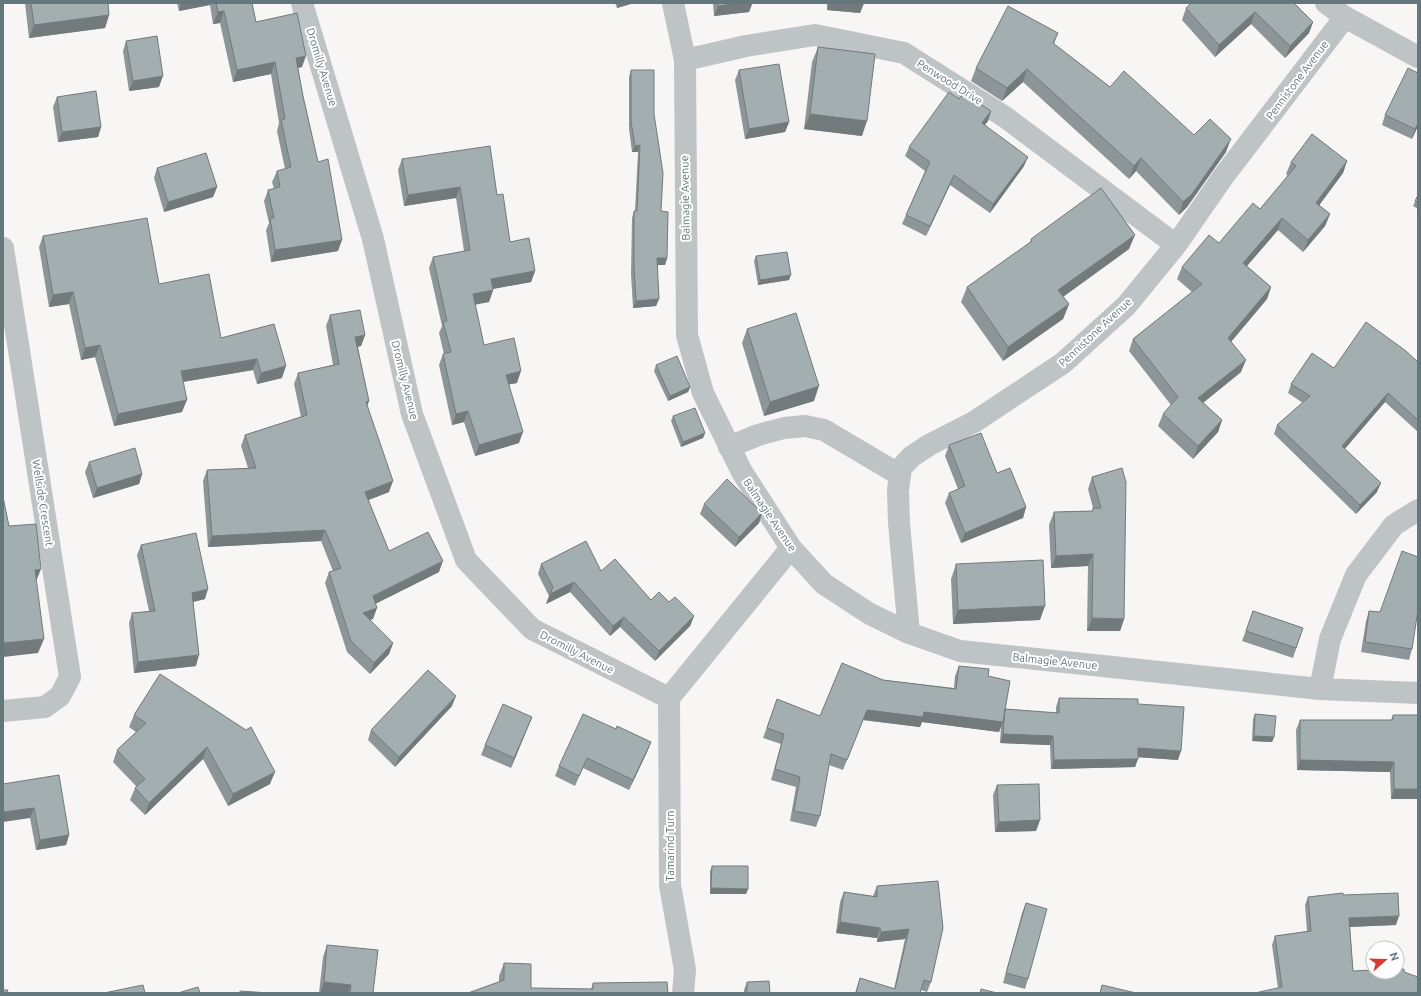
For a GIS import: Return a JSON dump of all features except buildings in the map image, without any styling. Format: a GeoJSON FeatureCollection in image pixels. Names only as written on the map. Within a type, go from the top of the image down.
{"type":"FeatureCollection","features":[{"type":"Feature","properties":{"kind":"street","name":"Dromilly Avenue"},"geometry":{"type":"LineString","coordinates":[[302,3],[373,239],[412,414],[466,560],[532,629],[670,698]]}},
{"type":"Feature","properties":{"kind":"street","name":"Balmagie Avenue"},"geometry":{"type":"LineString","coordinates":[[673,3],[684,60],[687,335],[703,393],[742,472],[791,548],[824,584],[870,614],[909,633],[960,651],[1320,689],[1418,693]]}},
{"type":"Feature","properties":{"kind":"street"},"geometry":{"type":"LineString","coordinates":[[1326,3],[1345,17],[1418,57]]}},
{"type":"Feature","properties":{"kind":"street","name":"Pennistone Avenue"},"geometry":{"type":"LineString","coordinates":[[909,633],[899,523],[898,490],[901,468],[911,457],[929,445],[974,422],[1063,363],[1126,306],[1176,245],[1223,177],[1345,17]]}},
{"type":"Feature","properties":{"kind":"street","name":"Penwood Drive"},"geometry":{"type":"LineString","coordinates":[[684,60],[746,46],[814,35],[904,53],[1005,117],[1176,245]]}},
{"type":"Feature","properties":{"kind":"street","name":"Wellside Crescent"},"geometry":{"type":"LineString","coordinates":[[3,248],[70,676],[60,696],[45,707],[3,711]]}},
{"type":"Feature","properties":{"kind":"street"},"geometry":{"type":"LineString","coordinates":[[729,447],[758,435],[784,428],[805,426],[824,430],[900,475]]}},
{"type":"Feature","properties":{"kind":"street"},"geometry":{"type":"LineString","coordinates":[[1320,689],[1330,640],[1356,576],[1394,525],[1418,510]]}},
{"type":"Feature","properties":{"kind":"street"},"geometry":{"type":"LineString","coordinates":[[670,698],[791,548]]}},
{"type":"Feature","properties":{"kind":"street","name":"Tamarind Turn"},"geometry":{"type":"LineString","coordinates":[[670,698],[670,885],[685,970],[683,993]]}}]}
